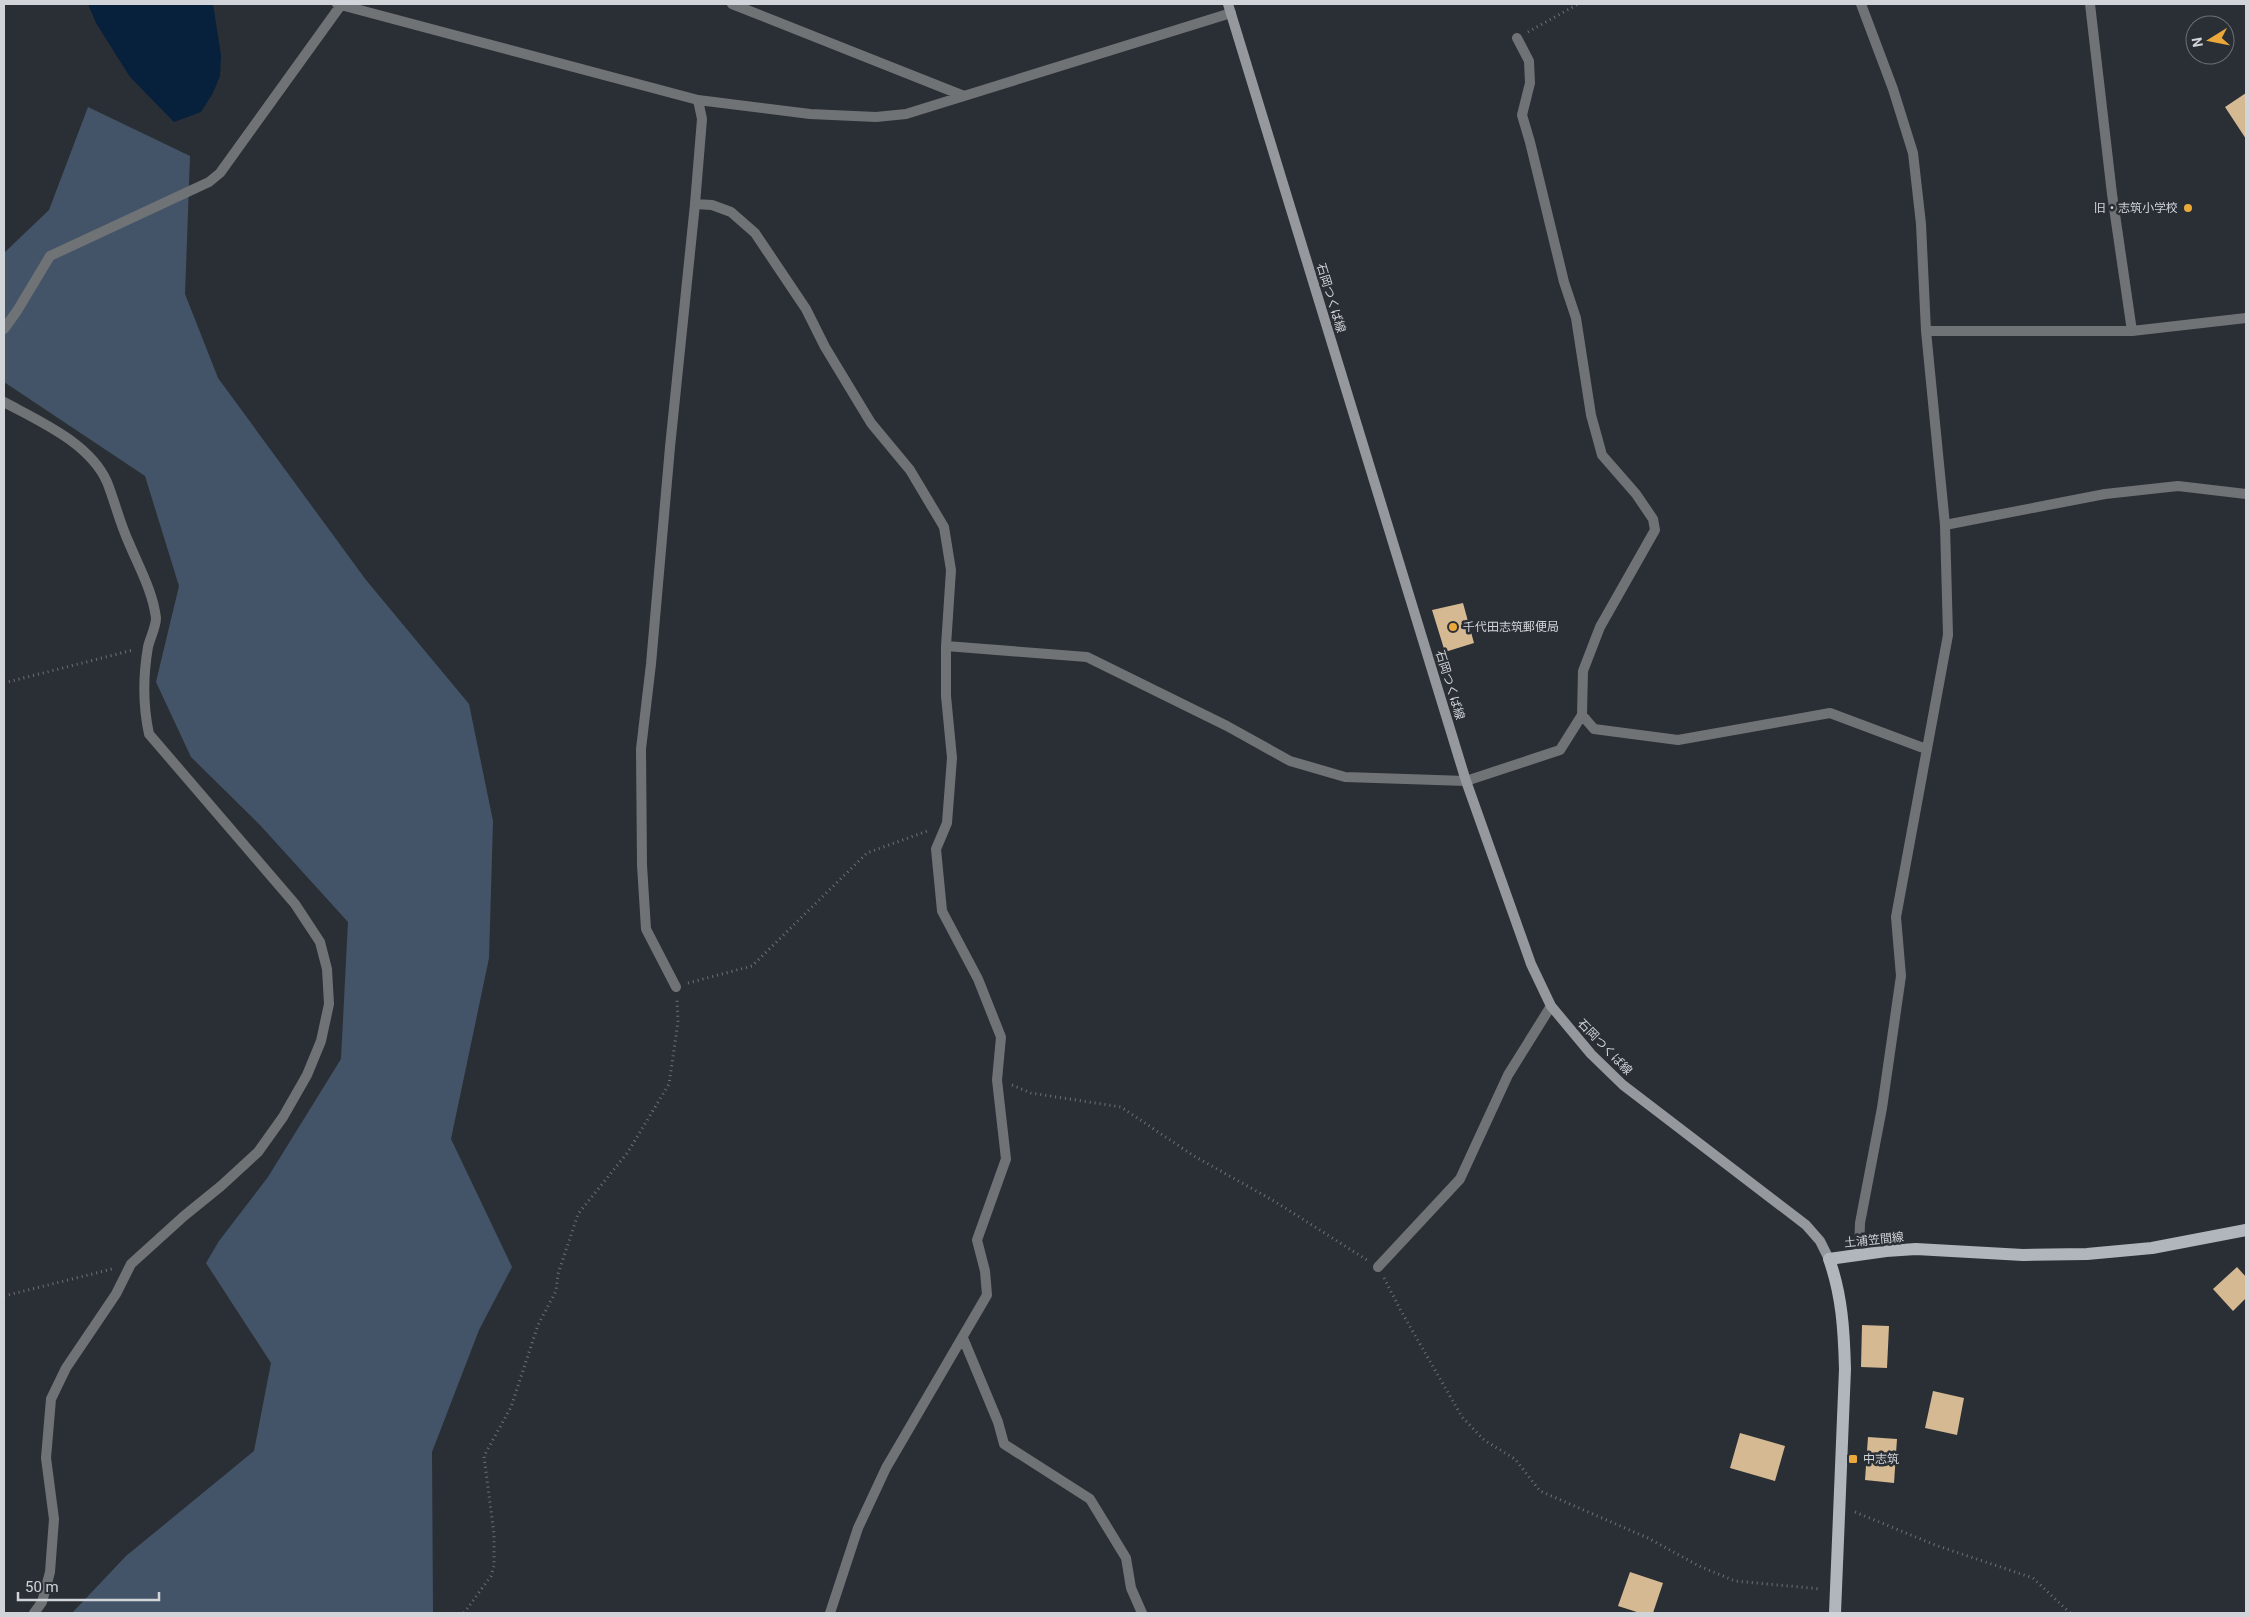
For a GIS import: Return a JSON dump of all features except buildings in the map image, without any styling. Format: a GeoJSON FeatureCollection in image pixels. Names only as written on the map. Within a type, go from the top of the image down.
{"type":"FeatureCollection","features":[{"type":"Feature","properties":{"kind":"main road","name":"石岡つくば線"},"geometry":{"type":"LineString","coordinates":[[1229,8],[1466,780],[1531,964],[1551,1006],[1591,1054],[1623,1085],[1806,1225],[1820,1241],[1829,1259]]}},
{"type":"Feature","properties":{"kind":"main road","name":"土浦笠間線"},"geometry":{"type":"LineString","coordinates":[[1835,1613],[1845,1368],[1844,1332],[1840,1300],[1829,1259],[1859,1254],[1916,1249],[2023,1254],[2087,1254],[2152,1248],[2246,1230]]}},
{"type":"Feature","properties":{"kind":"street"},"geometry":{"type":"LineString","coordinates":[[4,329],[50,256],[209,182],[220,173],[339,4],[698,100],[810,114],[876,117],[906,114],[1229,8]]}},
{"type":"Feature","properties":{"kind":"street"},"geometry":{"type":"LineString","coordinates":[[732,4],[964,96]]}},
{"type":"Feature","properties":{"kind":"street"},"geometry":{"type":"LineString","coordinates":[[1859,1254],[1860,1223],[1882,1108],[1901,976],[1896,917],[1948,635],[1946,525],[1926,331],[1921,224],[1913,153],[1893,89],[1861,4]]}},
{"type":"Feature","properties":{"kind":"street"},"geometry":{"type":"LineString","coordinates":[[2090,4],[2112,194],[2132,331]]}},
{"type":"Feature","properties":{"kind":"street"},"geometry":{"type":"LineString","coordinates":[[946,646],[1087,657],[1227,726],[1290,761],[1345,777],[1466,780],[1560,750],[1582,715],[1583,671],[1600,627],[1655,530],[1653,519],[1636,494],[1602,455],[1591,415],[1576,318],[1564,282],[1522,115],[1530,83],[1529,61],[1517,38]]}},
{"type":"Feature","properties":{"kind":"street"},"geometry":{"type":"LineString","coordinates":[[676,987],[646,929],[642,865],[641,748],[651,664],[670,447],[695,204],[702,119],[698,100]]}},
{"type":"Feature","properties":{"kind":"street"},"geometry":{"type":"LineString","coordinates":[[695,204],[712,205],[732,212],[755,233],[806,309],[825,346],[871,423],[910,470],[944,527],[951,570],[946,646],[946,696],[952,758],[947,823],[936,849],[942,911],[978,978],[1000,1037],[997,1080],[1006,1159],[977,1240],[985,1271],[987,1295],[886,1468],[858,1528],[830,1613]]}},
{"type":"Feature","properties":{"kind":"street"},"geometry":{"type":"LineString","coordinates":[[1926,331],[2132,331],[2246,318]]}},
{"type":"Feature","properties":{"kind":"street"},"geometry":{"type":"LineString","coordinates":[[4,402],[53,428],[87,454],[106,480],[127,541],[146,580],[156,620],[148,647],[145,675],[145,713],[149,734],[295,904],[320,942],[327,969],[329,1004],[321,1040],[307,1075],[283,1116],[258,1152],[131,1264],[116,1294],[66,1368],[51,1399],[46,1458],[54,1519],[53,1537],[50,1572],[42,1602],[34,1613]]}},
{"type":"Feature","properties":{"kind":"street"},"geometry":{"type":"LineString","coordinates":[[1946,525],[2105,494],[2178,486],[2246,494]]}},
{"type":"Feature","properties":{"kind":"street"},"geometry":{"type":"LineString","coordinates":[[1582,715],[1594,729],[1678,740],[1830,713],[1926,749]]}},
{"type":"Feature","properties":{"kind":"street"},"geometry":{"type":"LineString","coordinates":[[1378,1267],[1460,1179],[1508,1075],[1551,1006]]}},
{"type":"Feature","properties":{"kind":"street"},"geometry":{"type":"LineString","coordinates":[[963,1338],[998,1422],[1004,1444],[1090,1499],[1126,1558],[1131,1588],[1142,1613]]}},
{"type":"Feature","properties":{"kind":"path"},"geometry":{"type":"LineString","coordinates":[[1517,38],[1578,4]]}},
{"type":"Feature","properties":{"kind":"path"},"geometry":{"type":"LineString","coordinates":[[4,683],[148,647]]}},
{"type":"Feature","properties":{"kind":"path"},"geometry":{"type":"LineString","coordinates":[[464,1613],[491,1576],[494,1566],[494,1534],[484,1456],[511,1407],[538,1325],[556,1291],[558,1274],[578,1214],[628,1152],[669,1084],[678,1022],[676,987],[752,966],[867,853],[947,823]]}},
{"type":"Feature","properties":{"kind":"path"},"geometry":{"type":"LineString","coordinates":[[997,1080],[1031,1093],[1121,1107],[1194,1156],[1274,1201],[1378,1267],[1462,1417],[1484,1440],[1515,1459],[1540,1492],[1648,1538],[1699,1566],[1735,1581],[1792,1585],[1837,1591]]}},
{"type":"Feature","properties":{"kind":"path"},"geometry":{"type":"LineString","coordinates":[[4,1296],[131,1264]]}},
{"type":"Feature","properties":{"kind":"path"},"geometry":{"type":"LineString","coordinates":[[1840,1507],[1935,1545],[2033,1578],[2070,1613]]}},
{"type":"Feature","properties":{"kind":"shaded area"},"geometry":{"type":"Polygon","coordinates":[[[88,4],[213,4],[221,55],[220,76],[213,93],[201,112],[174,122],[130,77],[96,23],[88,4]]]}},
{"type":"Feature","properties":{"kind":"shaded area"},"geometry":{"type":"Polygon","coordinates":[[[88,107],[190,156],[185,294],[218,378],[366,580],[469,704],[493,821],[489,958],[451,1139],[512,1267],[479,1330],[432,1452],[433,1613],[72,1613],[126,1556],[254,1451],[271,1363],[206,1263],[219,1241],[268,1177],[341,1059],[348,922],[260,825],[191,757],[156,682],[179,586],[145,476],[4,382],[4,253],[49,210],[88,107]]]}},
{"type":"Feature","properties":{"kind":"place","name":"旧・志筑小学校"},"geometry":{"type":"Point","coordinates":[2188,208]}},
{"type":"Feature","properties":{"kind":"place","name":"千代田志筑郵便局"},"geometry":{"type":"Point","coordinates":[1453,627]}},
{"type":"Feature","properties":{"kind":"place","name":"中志筑"},"geometry":{"type":"Point","coordinates":[1853,1459]}}]}
